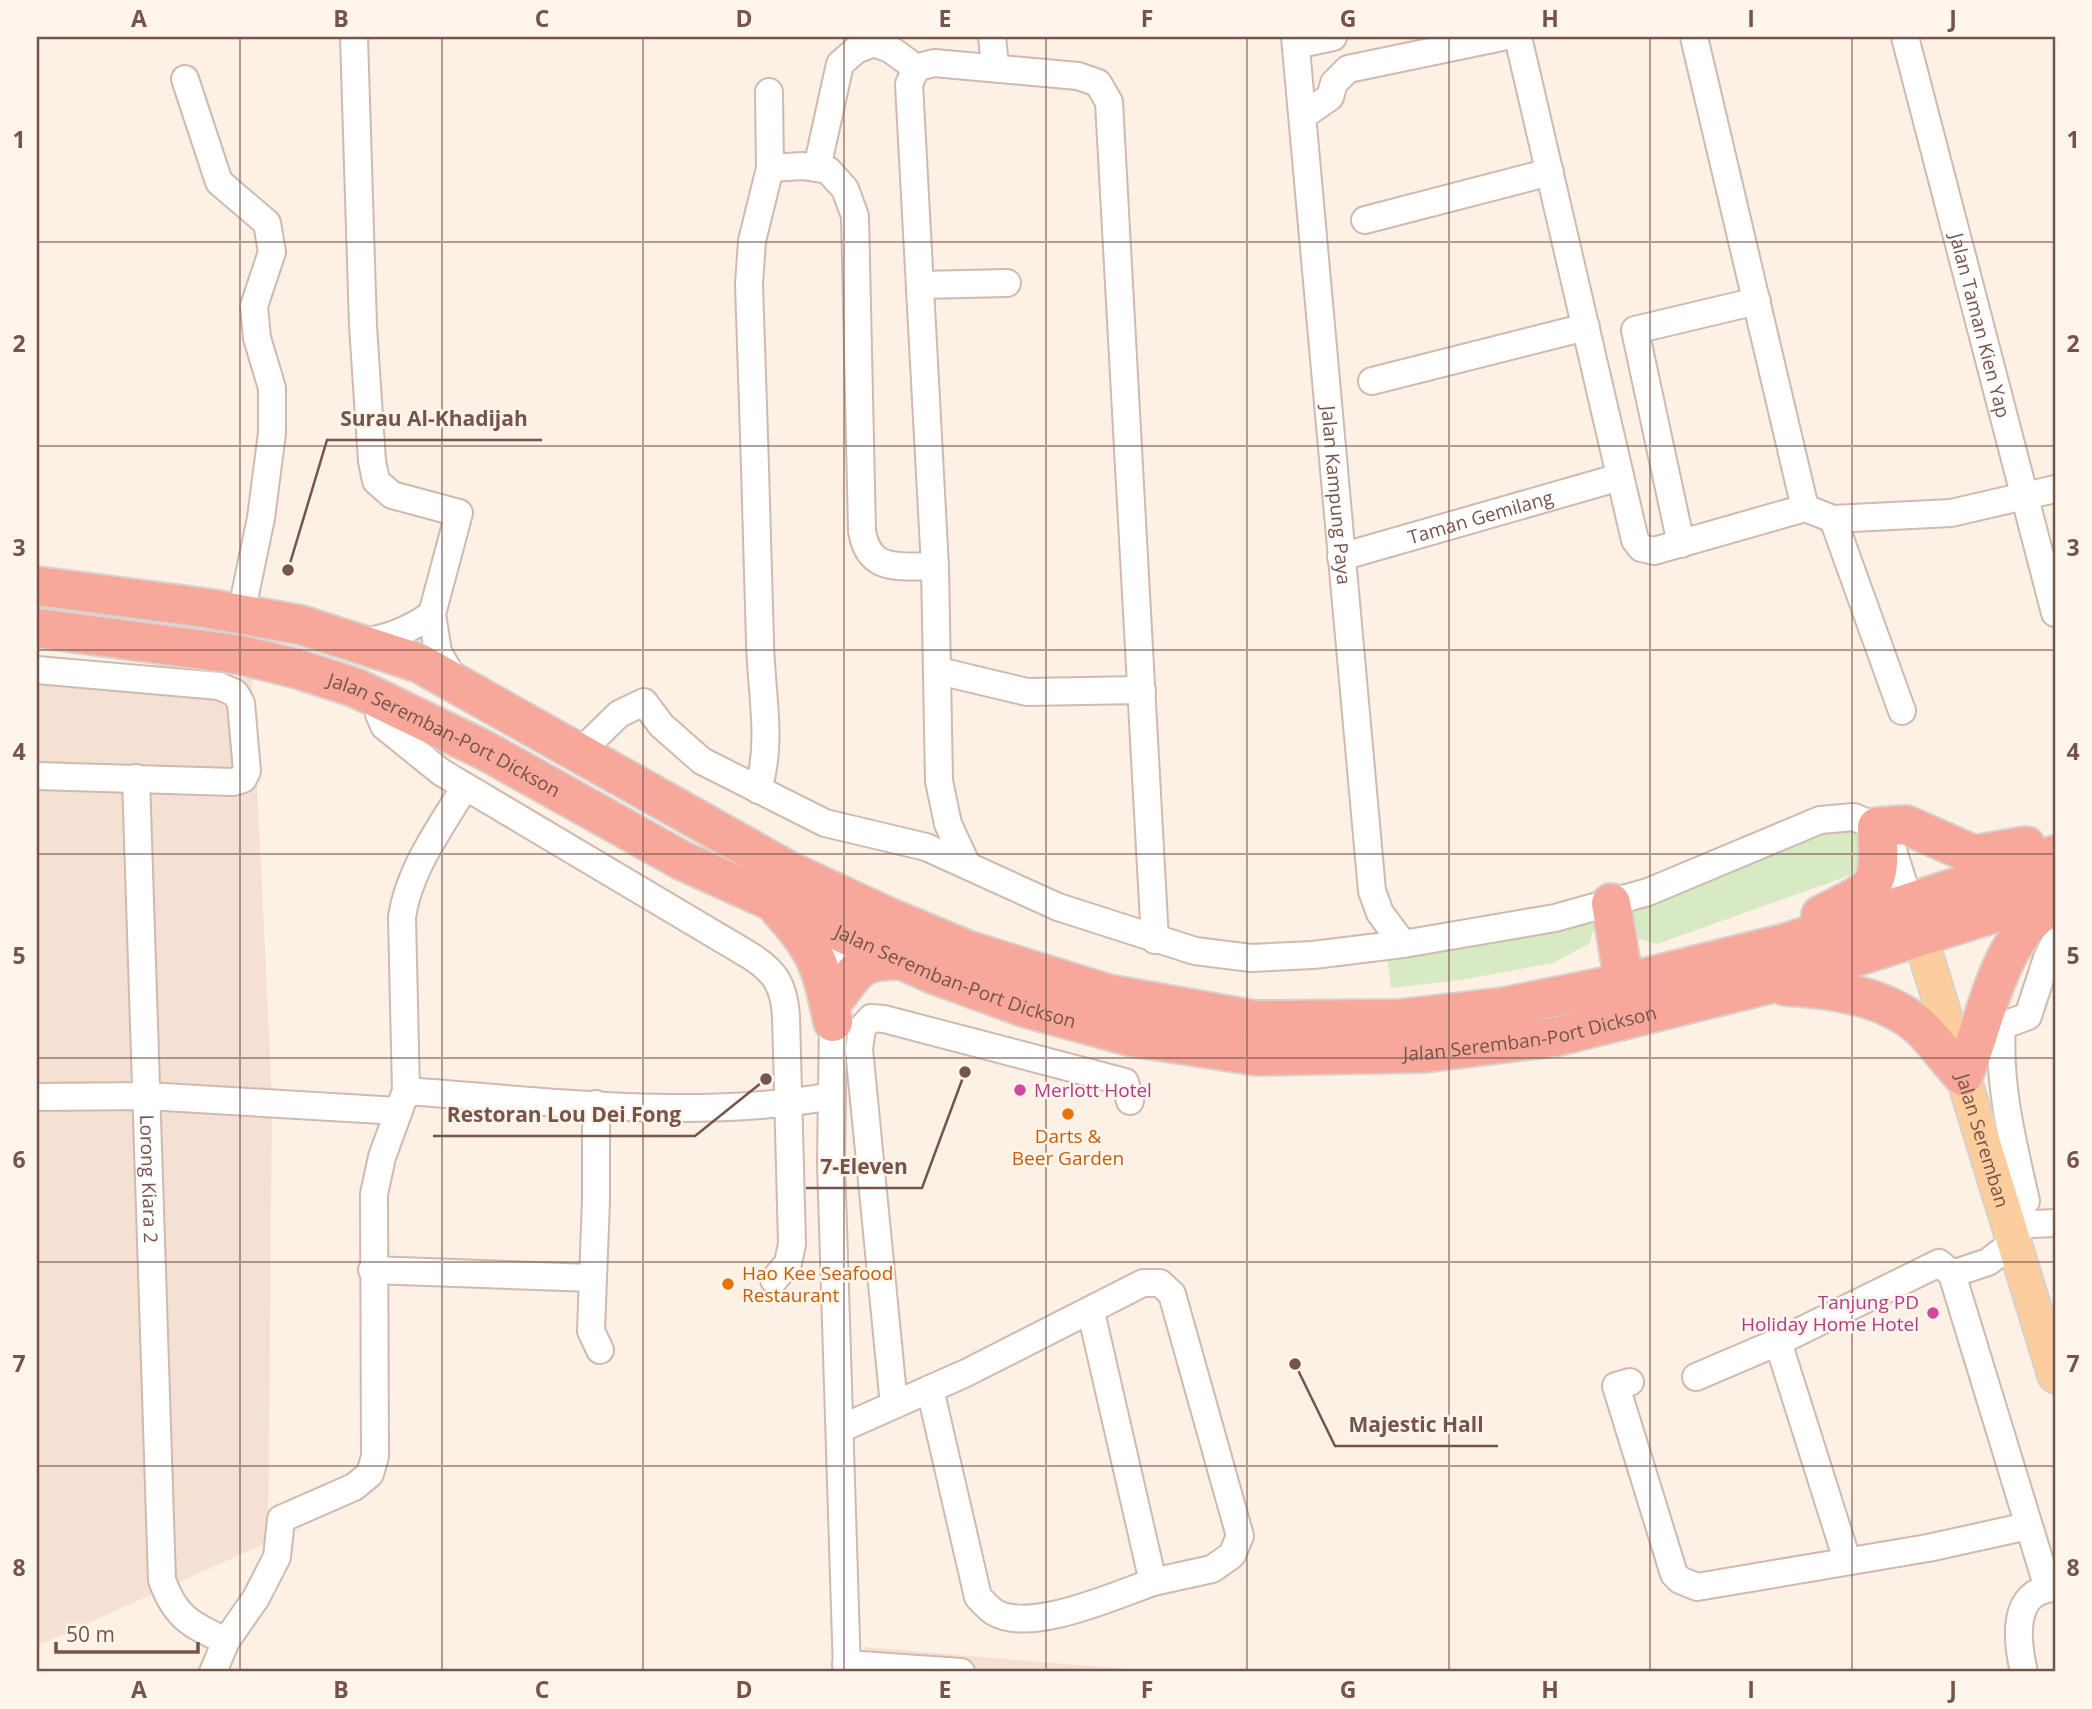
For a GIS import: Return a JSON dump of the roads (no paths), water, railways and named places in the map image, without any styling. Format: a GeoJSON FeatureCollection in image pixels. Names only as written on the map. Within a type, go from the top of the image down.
{"type":"FeatureCollection","features":[{"type":"Feature","properties":{"kind":"highway","name":"Jalan Seremban-Port Dickson"},"geometry":{"type":"LineString","coordinates":[[37,586],[241,614],[301,625],[419,663],[454,680],[671,806],[789,870],[888,917],[967,950],[1108,994],[1254,1020],[1399,1019],[1504,1007],[1624,983],[1786,943],[1916,921]]}},
{"type":"Feature","properties":{"kind":"highway","name":"Jalan Seremban-Port Dickson"},"geometry":{"type":"LineString","coordinates":[[37,628],[241,655],[298,669],[380,698],[486,751],[681,860],[776,905],[901,960],[1026,1008],[1132,1037],[1256,1056],[1424,1053],[1554,1037],[1769,984],[1916,921]]}},
{"type":"Feature","properties":{"kind":"highway"},"geometry":{"type":"LineString","coordinates":[[671,806],[688,828],[832,908],[844,922],[847,936]]}},
{"type":"Feature","properties":{"kind":"highway"},"geometry":{"type":"LineString","coordinates":[[1786,943],[1804,924],[1862,895],[1874,881],[1880,862],[1877,827],[1906,825],[1975,855],[2055,840]]}},
{"type":"Feature","properties":{"kind":"highway"},"geometry":{"type":"LineString","coordinates":[[1916,921],[2055,855]]}},
{"type":"Feature","properties":{"kind":"highway"},"geometry":{"type":"LineString","coordinates":[[1916,921],[2055,894]]}},
{"type":"Feature","properties":{"kind":"highway"},"geometry":{"type":"LineString","coordinates":[[1769,984],[1823,988],[1865,998],[1897,1011],[1919,1027],[1963,1076],[2010,949],[2036,914],[2055,902]]}},
{"type":"Feature","properties":{"kind":"highway"},"geometry":{"type":"LineString","coordinates":[[1611,903],[1624,983]]}},
{"type":"Feature","properties":{"kind":"highway"},"geometry":{"type":"LineString","coordinates":[[776,905],[807,939],[817,958],[835,1009]]}},
{"type":"Feature","properties":{"kind":"highway"},"geometry":{"type":"LineString","coordinates":[[835,1009],[859,966],[875,960],[901,960]]}},
{"type":"Feature","properties":{"kind":"main road","name":"Jalan Seremban"},"geometry":{"type":"LineString","coordinates":[[1916,921],[2055,1376]]}},
{"type":"Feature","properties":{"kind":"street"},"geometry":{"type":"LineString","coordinates":[[355,37],[363,326],[376,481],[392,495],[458,513],[432,614],[438,652],[454,680]]}},
{"type":"Feature","properties":{"kind":"street"},"geometry":{"type":"LineString","coordinates":[[992,37],[995,66]]}},
{"type":"Feature","properties":{"kind":"street"},"geometry":{"type":"LineString","coordinates":[[1296,41],[1333,37]]}},
{"type":"Feature","properties":{"kind":"street"},"geometry":{"type":"LineString","coordinates":[[1304,115],[1330,97],[1334,83],[1348,69],[1502,37]]}},
{"type":"Feature","properties":{"kind":"street"},"geometry":{"type":"LineString","coordinates":[[1518,37],[1635,540],[1641,548],[1649,551],[1681,544],[1805,508],[1833,519],[1951,513],[2055,489]]}},
{"type":"Feature","properties":{"kind":"street"},"geometry":{"type":"LineString","coordinates":[[1695,37],[1805,508]]}},
{"type":"Feature","properties":{"kind":"street","name":"Jalan Taman Kien Yap"},"geometry":{"type":"LineString","coordinates":[[1905,37],[2055,613]]}},
{"type":"Feature","properties":{"kind":"street","name":"Jalan Kampung Paya"},"geometry":{"type":"LineString","coordinates":[[1296,41],[1372,891],[1380,913],[1403,944]]}},
{"type":"Feature","properties":{"kind":"street"},"geometry":{"type":"LineString","coordinates":[[817,168],[841,64],[856,50],[874,43],[890,49],[916,68]]}},
{"type":"Feature","properties":{"kind":"street"},"geometry":{"type":"LineString","coordinates":[[916,68],[934,63],[995,66],[1078,76],[1098,83],[1109,102],[1155,940]]}},
{"type":"Feature","properties":{"kind":"street"},"geometry":{"type":"LineString","coordinates":[[916,68],[909,84],[935,567],[939,781],[948,824],[967,864]]}},
{"type":"Feature","properties":{"kind":"street"},"geometry":{"type":"LineString","coordinates":[[185,79],[219,182],[267,223],[272,252],[254,306],[257,338],[272,388],[272,433],[261,518],[241,614]]}},
{"type":"Feature","properties":{"kind":"street"},"geometry":{"type":"LineString","coordinates":[[758,790],[765,769],[767,727],[760,661],[749,284],[752,242],[769,169],[769,92]]}},
{"type":"Feature","properties":{"kind":"street"},"geometry":{"type":"LineString","coordinates":[[769,169],[803,166],[828,170],[845,189],[855,216],[862,531],[865,550],[872,559],[889,565],[935,567]]}},
{"type":"Feature","properties":{"kind":"street"},"geometry":{"type":"LineString","coordinates":[[1365,220],[1550,172]]}},
{"type":"Feature","properties":{"kind":"street"},"geometry":{"type":"LineString","coordinates":[[921,285],[1007,283]]}},
{"type":"Feature","properties":{"kind":"street"},"geometry":{"type":"LineString","coordinates":[[1681,544],[1635,330],[1757,301]]}},
{"type":"Feature","properties":{"kind":"street"},"geometry":{"type":"LineString","coordinates":[[1372,382],[1586,327]]}},
{"type":"Feature","properties":{"kind":"street","name":"Taman Gemilang"},"geometry":{"type":"LineString","coordinates":[[1341,557],[1620,477]]}},
{"type":"Feature","properties":{"kind":"street"},"geometry":{"type":"LineString","coordinates":[[1833,519],[1902,711]]}},
{"type":"Feature","properties":{"kind":"street"},"geometry":{"type":"LineString","coordinates":[[356,642],[382,640],[418,624],[432,614]]}},
{"type":"Feature","properties":{"kind":"street"},"geometry":{"type":"LineString","coordinates":[[37,670],[219,686],[235,693],[241,703],[247,771],[243,779],[233,782],[37,776]]}},
{"type":"Feature","properties":{"kind":"street"},"geometry":{"type":"LineString","coordinates":[[939,671],[1027,692],[1142,690]]}},
{"type":"Feature","properties":{"kind":"street"},"geometry":{"type":"LineString","coordinates":[[380,698],[379,714],[384,726],[396,739],[464,788],[768,967],[780,980],[785,998],[792,1244],[788,1263],[774,1280]]}},
{"type":"Feature","properties":{"kind":"street"},"geometry":{"type":"LineString","coordinates":[[579,753],[619,714],[644,702],[661,725],[702,761],[825,823],[926,846],[1058,907],[1195,951],[1251,958],[1403,944],[1555,918],[1648,892],[1820,820],[1854,817],[1877,827],[1891,844],[1916,921]]}},
{"type":"Feature","properties":{"kind":"street","name":"Lorong Kiara 2"},"geometry":{"type":"LineString","coordinates":[[136,778],[162,1580],[171,1606],[180,1615],[200,1629],[226,1641]]}},
{"type":"Feature","properties":{"kind":"street"},"geometry":{"type":"LineString","coordinates":[[213,1672],[226,1641],[256,1598],[276,1557],[281,1519],[354,1487],[370,1474],[375,1456],[372,1270],[374,1194],[382,1157],[402,1101],[402,917],[406,892],[464,788]]}},
{"type":"Feature","properties":{"kind":"street"},"geometry":{"type":"LineString","coordinates":[[847,936],[835,1009],[831,1163],[847,1668],[961,1672]]}},
{"type":"Feature","properties":{"kind":"street"},"geometry":{"type":"LineString","coordinates":[[1952,1275],[1988,1262],[2025,1201],[2004,1106],[2000,1056],[2003,1026],[2028,1016],[2055,942]]}},
{"type":"Feature","properties":{"kind":"street"},"geometry":{"type":"LineString","coordinates":[[894,1405],[867,1160],[859,1049],[862,1028],[871,1018],[884,1019],[1125,1082],[1130,1101]]}},
{"type":"Feature","properties":{"kind":"street"},"geometry":{"type":"LineString","coordinates":[[37,1097],[789,1104],[832,1096]]}},
{"type":"Feature","properties":{"kind":"street"},"geometry":{"type":"LineString","coordinates":[[596,1104],[591,1331],[600,1350]]}},
{"type":"Feature","properties":{"kind":"street"},"geometry":{"type":"LineString","coordinates":[[831,1163],[867,1160]]}},
{"type":"Feature","properties":{"kind":"street"},"geometry":{"type":"LineString","coordinates":[[2008,1225],[2055,1223]]}},
{"type":"Feature","properties":{"kind":"street"},"geometry":{"type":"LineString","coordinates":[[1696,1377],[1778,1342],[1940,1263],[1952,1275],[2028,1526],[2052,1588],[2025,1606],[2017,1623],[2024,1672]]}},
{"type":"Feature","properties":{"kind":"street"},"geometry":{"type":"LineString","coordinates":[[372,1270],[593,1278]]}},
{"type":"Feature","properties":{"kind":"street"},"geometry":{"type":"LineString","coordinates":[[840,1429],[1091,1312],[1143,1283],[1160,1283],[1172,1294],[1240,1536],[1232,1556],[1212,1569],[1153,1582],[1073,1609],[1026,1619],[995,1613],[978,1597],[930,1389]]}},
{"type":"Feature","properties":{"kind":"street"},"geometry":{"type":"LineString","coordinates":[[1091,1312],[1153,1582]]}},
{"type":"Feature","properties":{"kind":"street"},"geometry":{"type":"LineString","coordinates":[[1778,1342],[1847,1560]]}},
{"type":"Feature","properties":{"kind":"street"},"geometry":{"type":"LineString","coordinates":[[1630,1382],[1616,1386],[1674,1574],[1680,1580],[1698,1587],[1927,1548],[2028,1526]]}},
{"type":"Feature","properties":{"kind":"place","name":"Surau Al-Khadijah"},"geometry":{"type":"Point","coordinates":[288,570]}},
{"type":"Feature","properties":{"kind":"place","name":"7-Eleven"},"geometry":{"type":"Point","coordinates":[965,1072]}},
{"type":"Feature","properties":{"kind":"place","name":"Restoran Lou Dei Fong"},"geometry":{"type":"Point","coordinates":[766,1079]}},
{"type":"Feature","properties":{"kind":"place","name":"Merlott Hotel"},"geometry":{"type":"Point","coordinates":[1020,1090]}},
{"type":"Feature","properties":{"kind":"place","name":"Darts & Beer Garden"},"geometry":{"type":"Point","coordinates":[1068,1114]}},
{"type":"Feature","properties":{"kind":"place","name":"Hao Kee Seafood Restaurant"},"geometry":{"type":"Point","coordinates":[728,1284]}},
{"type":"Feature","properties":{"kind":"place","name":"Tanjung PD Holiday Home Hotel"},"geometry":{"type":"Point","coordinates":[1933,1313]}},
{"type":"Feature","properties":{"kind":"place","name":"Majestic Hall"},"geometry":{"type":"Point","coordinates":[1295,1364]}}]}
